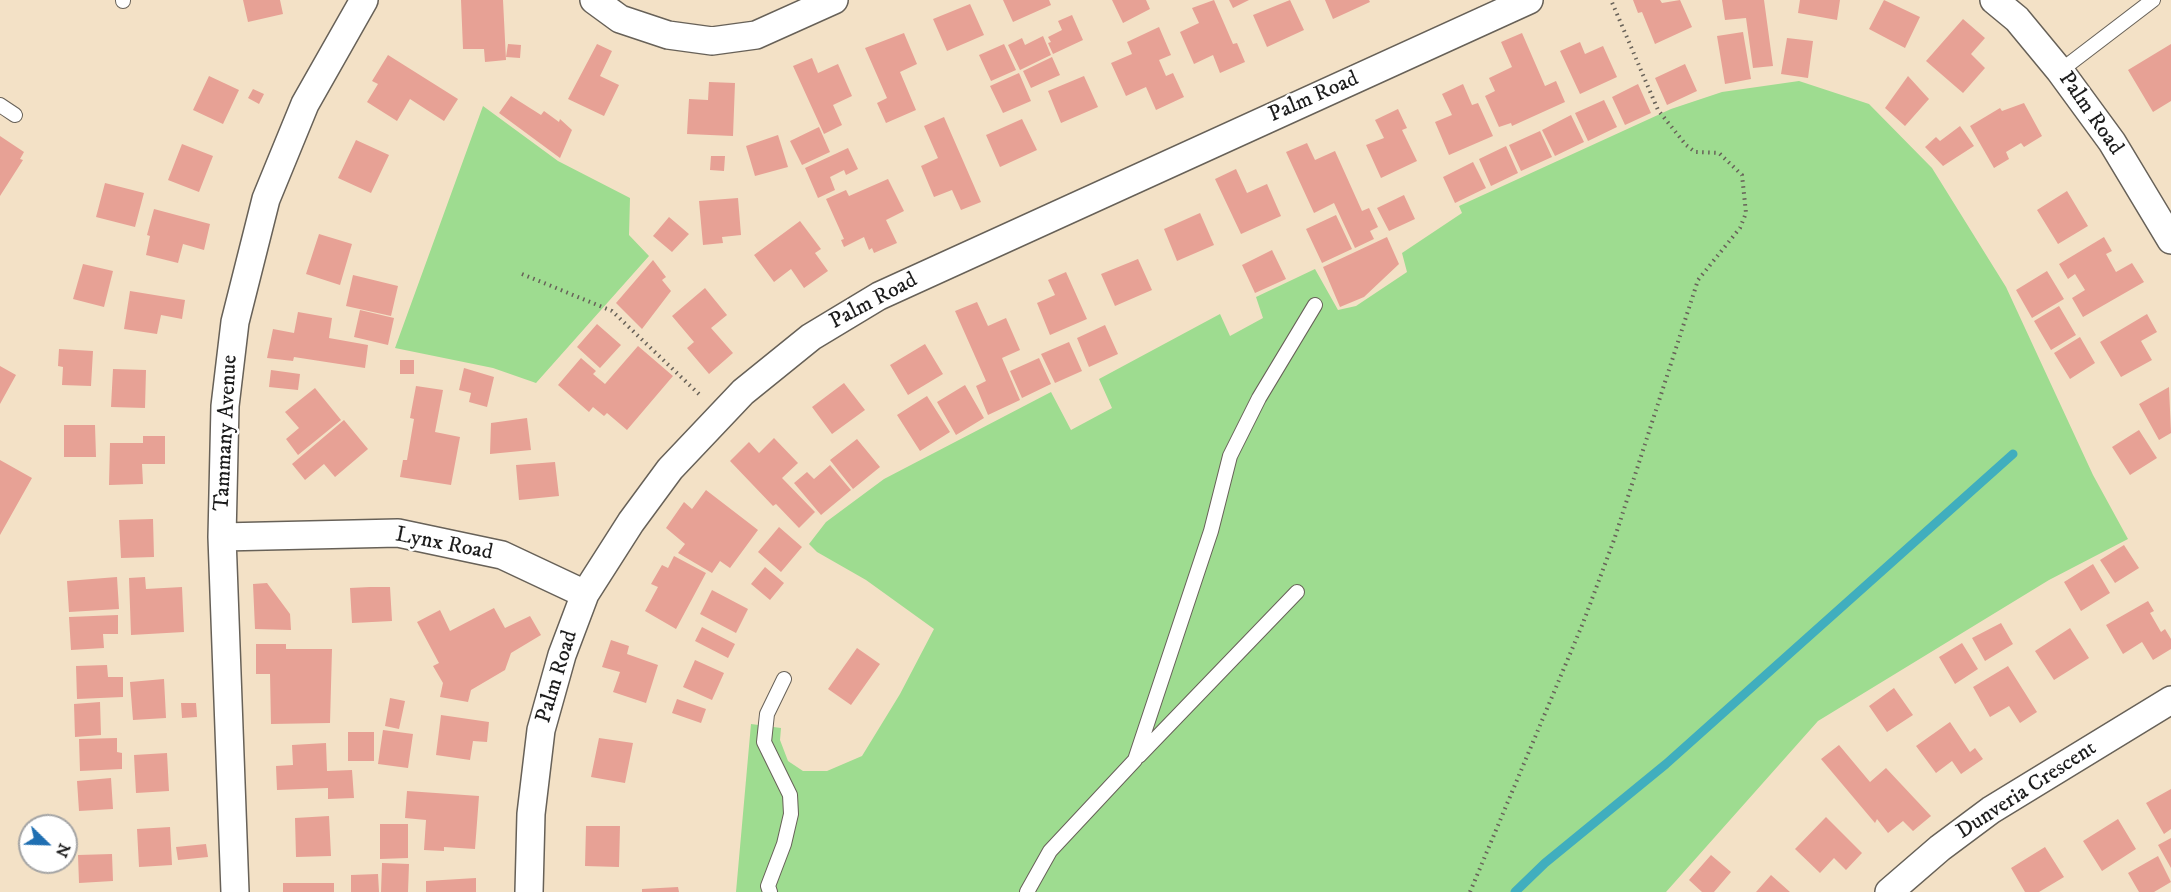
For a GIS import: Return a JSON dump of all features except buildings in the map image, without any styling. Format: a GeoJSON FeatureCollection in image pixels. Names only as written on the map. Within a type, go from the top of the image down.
{"type":"FeatureCollection","features":[{"type":"Feature","properties":{"kind":"street","name":"Tammany Avenue"},"geometry":{"type":"LineString","coordinates":[[235,892],[222,537],[225,406],[235,322],[266,199],[305,104],[364,0]]}},
{"type":"Feature","properties":{"kind":"street"},"geometry":{"type":"LineString","coordinates":[[594,0],[620,19],[668,34],[712,41],[756,35],[834,0]]}},
{"type":"Feature","properties":{"kind":"street","name":"Palm Road"},"geometry":{"type":"LineString","coordinates":[[529,892],[531,814],[541,730],[562,655],[585,594],[670,469],[743,392],[811,337],[879,296],[1529,0]]}},
{"type":"Feature","properties":{"kind":"street","name":"Palm Road"},"geometry":{"type":"LineString","coordinates":[[1994,0],[2017,19],[2060,71],[2112,142],[2171,240]]}},
{"type":"Feature","properties":{"kind":"street","name":"Lynx Road"},"geometry":{"type":"LineString","coordinates":[[222,537],[399,533],[502,555],[585,594]]}},
{"type":"Feature","properties":{"kind":"street","name":"Dunveria Crescent"},"geometry":{"type":"LineString","coordinates":[[1889,892],[1940,848],[1991,810],[2171,700]]}},
{"type":"Feature","properties":{"kind":"lane"},"geometry":{"type":"LineString","coordinates":[[2060,71],[2152,0]]}},
{"type":"Feature","properties":{"kind":"lane"},"geometry":{"type":"LineString","coordinates":[[0,105],[15,115]]}},
{"type":"Feature","properties":{"kind":"lane"},"geometry":{"type":"LineString","coordinates":[[1135,760],[1211,531],[1230,456],[1259,398],[1315,305]]}},
{"type":"Feature","properties":{"kind":"lane"},"geometry":{"type":"LineString","coordinates":[[1027,892],[1050,850],[1297,592]]}},
{"type":"Feature","properties":{"kind":"lane"},"geometry":{"type":"LineString","coordinates":[[770,892],[768,886],[784,844],[791,814],[790,795],[764,742],[767,714],[784,679]]}},
{"type":"Feature","properties":{"kind":"path"},"geometry":{"type":"LineString","coordinates":[[1470,892],[1587,613],[1618,530],[1698,280],[1740,228],[1746,213],[1742,176],[1719,153],[1695,152],[1686,145],[1658,110],[1611,0]]}},
{"type":"Feature","properties":{"kind":"path"},"geometry":{"type":"LineString","coordinates":[[522,274],[612,311],[721,415]]}},
{"type":"Feature","properties":{"kind":"green space"},"geometry":{"type":"Polygon","coordinates":[[[1799,81],[1869,104],[1932,168],[2006,287],[2093,475],[2128,539],[2049,580],[1818,721],[1666,892],[736,892],[751,724],[781,728],[780,740],[788,761],[803,771],[827,771],[862,756],[900,694],[934,629],[866,580],[817,552],[809,544],[826,522],[884,479],[1051,392],[1071,430],[1112,408],[1099,379],[1220,314],[1230,336],[1263,318],[1256,297],[1315,269],[1338,310],[1356,306],[1407,272],[1402,253],[1462,213],[1459,206],[1671,109],[1722,92],[1799,81]]]}},
{"type":"Feature","properties":{"kind":"green space"},"geometry":{"type":"Polygon","coordinates":[[[483,106],[558,161],[630,198],[629,235],[649,256],[536,383],[493,368],[395,348],[483,106]]]}},
{"type":"Feature","properties":{"kind":"waterway"},"geometry":{"type":"LineString","coordinates":[[1515,892],[1545,863],[1666,764],[2013,454]]}}]}
